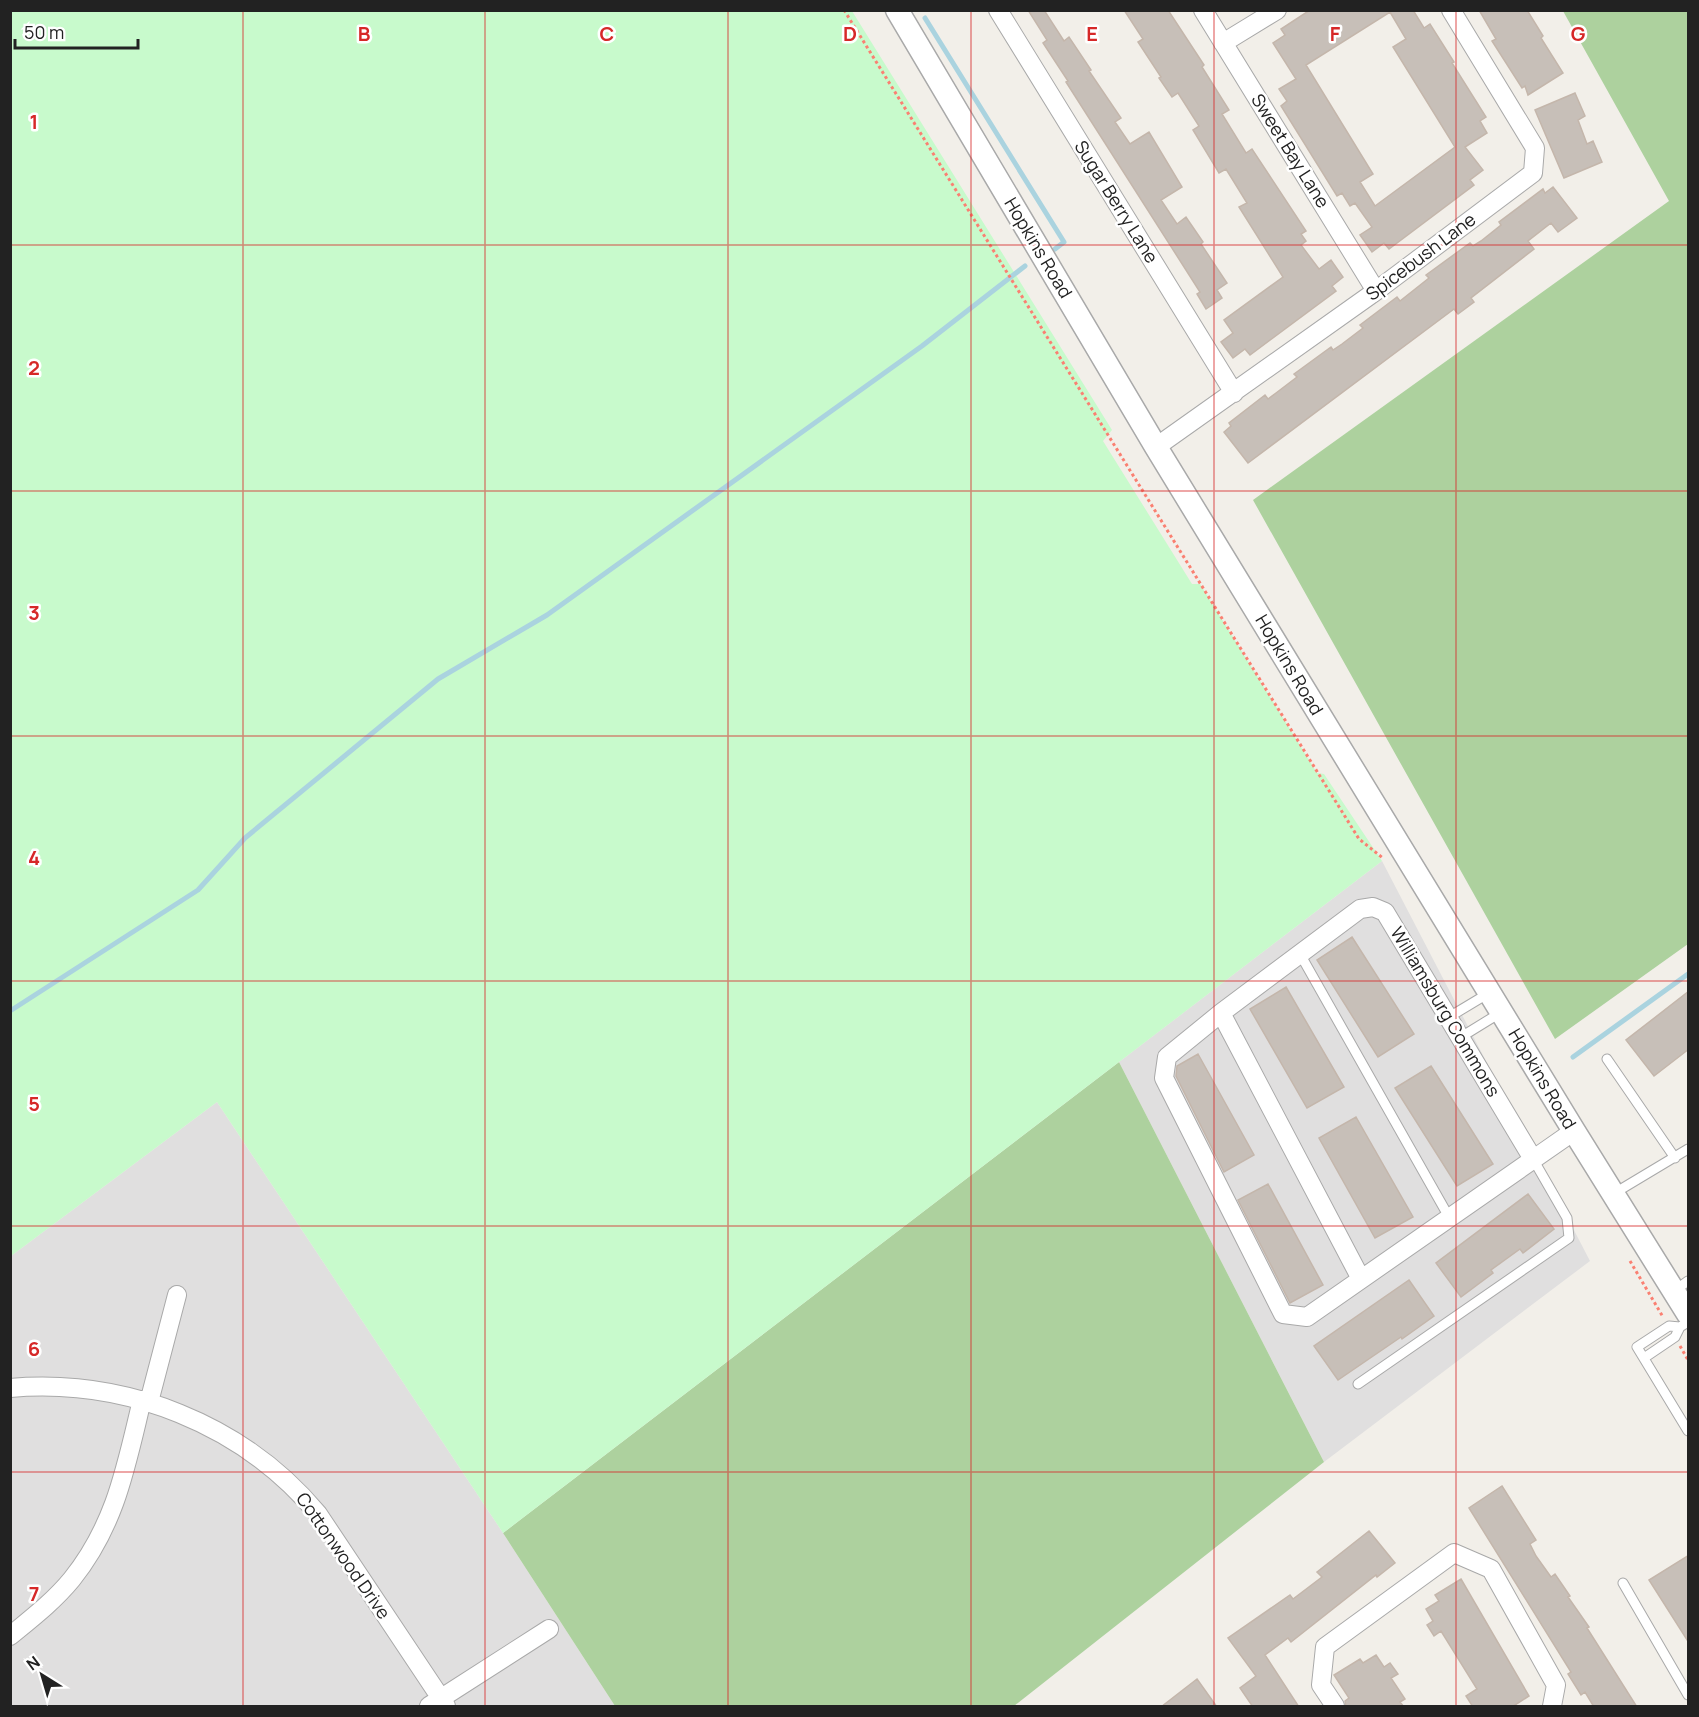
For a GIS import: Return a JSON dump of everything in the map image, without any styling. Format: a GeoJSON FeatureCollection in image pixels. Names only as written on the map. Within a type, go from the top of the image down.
{"type":"FeatureCollection","features":[{"type":"Feature","properties":{"kind":"street","name":"Sugar Berry Lane"},"geometry":{"type":"LineString","coordinates":[[998,10],[1234,393]]}},
{"type":"Feature","properties":{"kind":"street","name":"Sweet Bay Lane"},"geometry":{"type":"LineString","coordinates":[[1203,10],[1376,291]]}},
{"type":"Feature","properties":{"kind":"street"},"geometry":{"type":"LineString","coordinates":[[1224,43],[1277,10]]}},
{"type":"Feature","properties":{"kind":"street","name":"Spicebush Lane"},"geometry":{"type":"LineString","coordinates":[[1156,447],[1376,291],[1533,173],[1535,148],[1451,10]]}},
{"type":"Feature","properties":{"kind":"street","name":"Hopkins Road"},"geometry":{"type":"LineString","coordinates":[[899,11],[1156,447],[1489,993],[1613,1194],[1681,1286],[1686,1321]]}},
{"type":"Feature","properties":{"kind":"street","name":"Williamsburg Commons"},"geometry":{"type":"LineString","coordinates":[[1533,1159],[1384,912],[1373,907],[1360,909],[1167,1057],[1164,1078],[1283,1314],[1306,1317],[1574,1131]]}},
{"type":"Feature","properties":{"kind":"street"},"geometry":{"type":"LineString","coordinates":[[1221,1014],[1361,1279]]}},
{"type":"Feature","properties":{"kind":"street"},"geometry":{"type":"LineString","coordinates":[[10,1635],[52,1600],[71,1580],[106,1526],[120,1492],[177,1295]]}},
{"type":"Feature","properties":{"kind":"street","name":"Cottonwood Drive"},"geometry":{"type":"LineString","coordinates":[[10,1389],[65,1388],[103,1392],[146,1401],[179,1412],[217,1431],[276,1470],[318,1514],[439,1704]]}},
{"type":"Feature","properties":{"kind":"street"},"geometry":{"type":"LineString","coordinates":[[1335,1707],[1321,1685],[1325,1647],[1454,1553],[1491,1569],[1556,1685],[1552,1707]]}},
{"type":"Feature","properties":{"kind":"street"},"geometry":{"type":"LineString","coordinates":[[439,1704],[549,1629]]}},
{"type":"Feature","properties":{"kind":"lane"},"geometry":{"type":"LineString","coordinates":[[1300,954],[1449,1216]]}},
{"type":"Feature","properties":{"kind":"lane"},"geometry":{"type":"LineString","coordinates":[[1449,1017],[1489,993]]}},
{"type":"Feature","properties":{"kind":"lane"},"geometry":{"type":"LineString","coordinates":[[1461,1037],[1501,1012]]}},
{"type":"Feature","properties":{"kind":"lane"},"geometry":{"type":"LineString","coordinates":[[1607,1059],[1675,1158]]}},
{"type":"Feature","properties":{"kind":"lane"},"geometry":{"type":"LineString","coordinates":[[1613,1194],[1689,1149]]}},
{"type":"Feature","properties":{"kind":"lane"},"geometry":{"type":"LineString","coordinates":[[1358,1384],[1569,1238],[1567,1218],[1533,1159]]}},
{"type":"Feature","properties":{"kind":"lane"},"geometry":{"type":"LineString","coordinates":[[1686,1321],[1669,1326],[1637,1347],[1689,1431]]}},
{"type":"Feature","properties":{"kind":"lane"},"geometry":{"type":"LineString","coordinates":[[1644,1358],[1675,1337],[1686,1321]]}},
{"type":"Feature","properties":{"kind":"lane"},"geometry":{"type":"LineString","coordinates":[[1623,1582],[1689,1695]]}},
{"type":"Feature","properties":{"kind":"path"},"geometry":{"type":"LineString","coordinates":[[844,10],[1359,838],[1385,859]]}},
{"type":"Feature","properties":{"kind":"path"},"geometry":{"type":"LineString","coordinates":[[1626,1254],[1669,1326]]}},
{"type":"Feature","properties":{"kind":"path"},"geometry":{"type":"LineString","coordinates":[[1675,1337],[1689,1360]]}},
{"type":"Feature","properties":{"kind":"shaded area"},"geometry":{"type":"Polygon","coordinates":[[[1382,861],[1590,1261],[1324,1462],[1119,1062],[1382,861]]]}},
{"type":"Feature","properties":{"kind":"shaded area"},"geometry":{"type":"Polygon","coordinates":[[[217,1102],[615,1706],[11,1706],[11,1256],[217,1102]]]}},
{"type":"Feature","properties":{"kind":"green space"},"geometry":{"type":"Polygon","coordinates":[[[11,10],[852,11],[1112,430],[1103,441],[1192,584],[1200,584],[1317,773],[1324,774],[1382,861],[503,1533],[217,1102],[11,1256],[11,10]]]}},
{"type":"Feature","properties":{"kind":"green space"},"geometry":{"type":"Polygon","coordinates":[[[1563,11],[1688,11],[1688,944],[1555,1039],[1253,500],[1669,201],[1563,11]]]}},
{"type":"Feature","properties":{"kind":"green space"},"geometry":{"type":"Polygon","coordinates":[[[1119,1062],[1324,1462],[1014,1706],[615,1706],[503,1533],[1119,1062]]]}},
{"type":"Feature","properties":{"kind":"building"},"geometry":{"type":"Polygon","coordinates":[[[1028,10],[1044,10],[1064,41],[1069,37],[1121,118],[1115,122],[1130,144],[1149,132],[1182,187],[1161,200],[1177,224],[1186,217],[1227,283],[1217,290],[1222,298],[1206,309],[1197,294],[1200,292],[1066,82],[1068,81],[1043,43],[1047,40],[1028,10]]]}},
{"type":"Feature","properties":{"kind":"building"},"geometry":{"type":"Polygon","coordinates":[[[1124,10],[1168,10],[1204,65],[1202,67],[1229,110],[1222,114],[1246,153],[1252,149],[1306,231],[1301,234],[1306,241],[1301,245],[1319,269],[1331,260],[1343,277],[1332,286],[1336,291],[1250,355],[1245,349],[1233,358],[1221,342],[1233,333],[1224,320],[1283,277],[1239,207],[1247,203],[1226,169],[1219,173],[1193,130],[1199,126],[1178,93],[1172,97],[1159,78],[1161,77],[1138,42],[1143,39],[1124,10]]]}},
{"type":"Feature","properties":{"kind":"building"},"geometry":{"type":"Polygon","coordinates":[[[1310,10],[1413,10],[1424,28],[1430,24],[1486,117],[1480,121],[1487,133],[1465,147],[1483,170],[1470,180],[1474,185],[1389,249],[1384,243],[1372,252],[1360,235],[1372,227],[1355,203],[1350,206],[1342,193],[1337,196],[1281,106],[1287,101],[1279,89],[1296,79],[1273,43],[1285,35],[1281,29],[1310,10]],[[1390,12],[1306,65],[1373,174],[1360,182],[1375,206],[1455,147],[1393,47],[1406,39],[1390,12]]]}},
{"type":"Feature","properties":{"kind":"building"},"geometry":{"type":"Polygon","coordinates":[[[1479,10],[1527,10],[1563,73],[1528,95],[1525,86],[1522,88],[1492,41],[1496,39],[1479,10]]]}},
{"type":"Feature","properties":{"kind":"building"},"geometry":{"type":"Polygon","coordinates":[[[1575,93],[1585,116],[1578,120],[1587,144],[1593,141],[1602,162],[1564,178],[1535,110],[1575,93]]]}},
{"type":"Feature","properties":{"kind":"building"},"geometry":{"type":"Polygon","coordinates":[[[1553,187],[1577,218],[1558,232],[1551,223],[1528,241],[1534,249],[1471,298],[1474,302],[1458,314],[1454,309],[1248,463],[1224,432],[1231,426],[1229,423],[1265,395],[1268,399],[1297,377],[1294,374],[1331,347],[1333,350],[1342,344],[1363,328],[1360,325],[1397,297],[1400,301],[1429,278],[1426,275],[1470,243],[1473,246],[1481,241],[1501,225],[1499,222],[1543,189],[1545,193],[1553,187]]]}},
{"type":"Feature","properties":{"kind":"building"},"geometry":{"type":"Polygon","coordinates":[[[1352,937],[1414,1034],[1378,1057],[1317,960],[1352,937]]]}},
{"type":"Feature","properties":{"kind":"building"},"geometry":{"type":"Polygon","coordinates":[[[1286,987],[1344,1087],[1307,1108],[1250,1009],[1286,987]]]}},
{"type":"Feature","properties":{"kind":"building"},"geometry":{"type":"Polygon","coordinates":[[[1689,991],[1689,1049],[1654,1076],[1626,1040],[1689,991]]]}},
{"type":"Feature","properties":{"kind":"building"},"geometry":{"type":"Polygon","coordinates":[[[1198,1054],[1254,1155],[1224,1172],[1176,1076],[1177,1066],[1198,1054]]]}},
{"type":"Feature","properties":{"kind":"building"},"geometry":{"type":"Polygon","coordinates":[[[1431,1066],[1493,1164],[1457,1186],[1395,1088],[1431,1066]]]}},
{"type":"Feature","properties":{"kind":"building"},"geometry":{"type":"Polygon","coordinates":[[[1356,1117],[1413,1217],[1375,1238],[1319,1138],[1356,1117]]]}},
{"type":"Feature","properties":{"kind":"building"},"geometry":{"type":"Polygon","coordinates":[[[1268,1184],[1323,1285],[1290,1303],[1238,1200],[1268,1184]]]}},
{"type":"Feature","properties":{"kind":"building"},"geometry":{"type":"Polygon","coordinates":[[[1528,1194],[1554,1229],[1523,1253],[1520,1249],[1491,1270],[1493,1273],[1461,1297],[1436,1263],[1528,1194]]]}},
{"type":"Feature","properties":{"kind":"building"},"geometry":{"type":"Polygon","coordinates":[[[1409,1280],[1434,1316],[1338,1380],[1314,1346],[1409,1280]]]}},
{"type":"Feature","properties":{"kind":"building"},"geometry":{"type":"Polygon","coordinates":[[[1502,1486],[1536,1540],[1530,1544],[1536,1556],[1551,1577],[1555,1574],[1570,1596],[1568,1597],[1589,1627],[1587,1628],[1637,1707],[1594,1707],[1585,1692],[1581,1695],[1568,1674],[1571,1672],[1469,1508],[1502,1486]]]}},
{"type":"Feature","properties":{"kind":"building"},"geometry":{"type":"Polygon","coordinates":[[[1369,1531],[1395,1563],[1377,1577],[1376,1575],[1291,1642],[1288,1638],[1265,1655],[1299,1707],[1253,1707],[1240,1688],[1256,1676],[1228,1638],[1290,1595],[1293,1599],[1322,1577],[1317,1572],[1369,1531]]]}},
{"type":"Feature","properties":{"kind":"building"},"geometry":{"type":"Polygon","coordinates":[[[1689,1555],[1689,1643],[1649,1580],[1689,1555]]]}},
{"type":"Feature","properties":{"kind":"building"},"geometry":{"type":"Polygon","coordinates":[[[1461,1579],[1529,1696],[1512,1707],[1473,1707],[1466,1696],[1477,1689],[1441,1631],[1434,1636],[1427,1625],[1433,1621],[1426,1609],[1439,1601],[1435,1595],[1461,1579]]]}},
{"type":"Feature","properties":{"kind":"building"},"geometry":{"type":"Polygon","coordinates":[[[1376,1655],[1384,1667],[1390,1663],[1398,1674],[1391,1678],[1405,1699],[1400,1702],[1404,1707],[1346,1707],[1345,1701],[1349,1698],[1334,1675],[1360,1659],[1363,1663],[1376,1655]]]}},
{"type":"Feature","properties":{"kind":"building"},"geometry":{"type":"Polygon","coordinates":[[[1197,1679],[1217,1707],[1161,1707],[1197,1679]]]}},
{"type":"Feature","properties":{"kind":"waterway"},"geometry":{"type":"LineString","coordinates":[[925,18],[1064,242],[1055,249]]}},
{"type":"Feature","properties":{"kind":"waterway"},"geometry":{"type":"LineString","coordinates":[[10,1011],[198,890],[245,838],[438,679],[547,615],[922,346],[1025,266]]}},
{"type":"Feature","properties":{"kind":"waterway"},"geometry":{"type":"LineString","coordinates":[[1573,1057],[1688,974]]}}]}
